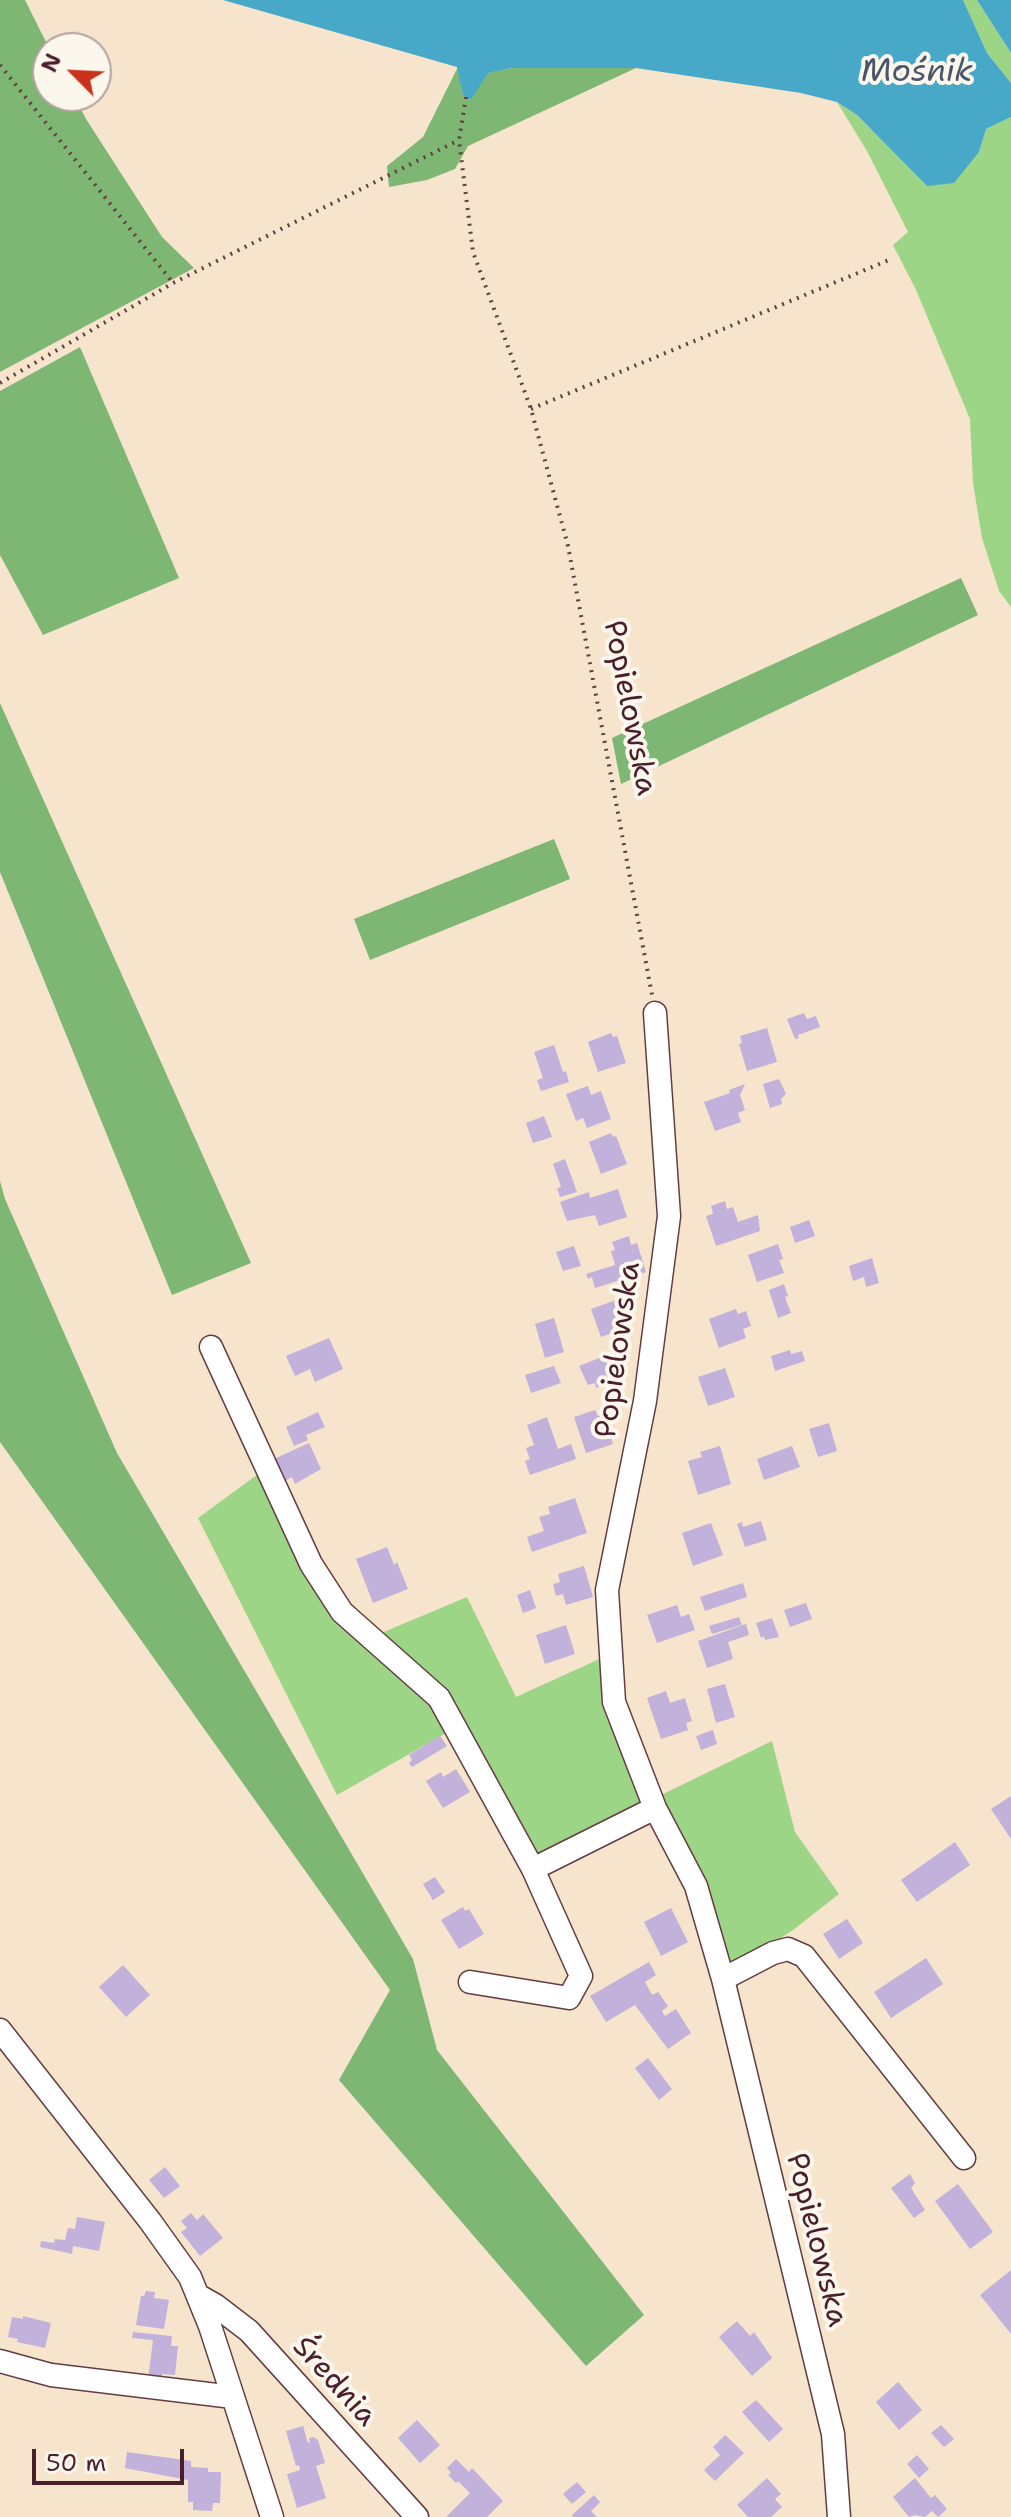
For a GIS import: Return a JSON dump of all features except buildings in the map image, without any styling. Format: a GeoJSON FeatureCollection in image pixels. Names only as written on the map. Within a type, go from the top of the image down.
{"type":"FeatureCollection","features":[{"type":"Feature","properties":{"kind":"street","name":"Popielowska"},"geometry":{"type":"LineString","coordinates":[[655,1013],[669,1216],[645,1401],[607,1590],[614,1702],[655,1808],[696,1886],[723,1979],[833,2434],[839,2517]]}},
{"type":"Feature","properties":{"kind":"street"},"geometry":{"type":"LineString","coordinates":[[211,1347],[311,1564],[342,1612],[439,1698],[533,1869],[581,1976],[569,1998],[470,1982]]}},
{"type":"Feature","properties":{"kind":"street"},"geometry":{"type":"LineString","coordinates":[[533,1869],[655,1808]]}},
{"type":"Feature","properties":{"kind":"street"},"geometry":{"type":"LineString","coordinates":[[723,1979],[773,1953],[788,1949],[804,1956],[964,2158]]}},
{"type":"Feature","properties":{"kind":"street"},"geometry":{"type":"LineString","coordinates":[[0,2030],[168,2244],[199,2296],[272,2517]]}},
{"type":"Feature","properties":{"kind":"street","name":"Średnia"},"geometry":{"type":"LineString","coordinates":[[199,2296],[249,2331],[417,2517]]}},
{"type":"Feature","properties":{"kind":"street"},"geometry":{"type":"LineString","coordinates":[[0,2361],[51,2375],[233,2397]]}},
{"type":"Feature","properties":{"kind":"path"},"geometry":{"type":"LineString","coordinates":[[0,65],[173,283]]}},
{"type":"Feature","properties":{"kind":"path","name":"Popielowska"},"geometry":{"type":"LineString","coordinates":[[466,97],[459,140],[473,252],[531,409],[568,546],[655,1013]]}},
{"type":"Feature","properties":{"kind":"path"},"geometry":{"type":"LineString","coordinates":[[0,383],[173,283],[459,140]]}},
{"type":"Feature","properties":{"kind":"path"},"geometry":{"type":"LineString","coordinates":[[531,409],[889,260]]}},
{"type":"Feature","properties":{"kind":"green space"},"geometry":{"type":"Polygon","coordinates":[[[0,0],[25,0],[41,32],[32,32],[32,112],[82,112],[162,237],[194,268],[0,372],[0,0]]]}},
{"type":"Feature","properties":{"kind":"green space"},"geometry":{"type":"Polygon","coordinates":[[[963,0],[977,0],[1011,53],[1011,83],[987,53],[963,0]]]}},
{"type":"Feature","properties":{"kind":"green space"},"geometry":{"type":"Polygon","coordinates":[[[458,67],[463,95],[471,100],[487,73],[513,68],[636,68],[468,146],[455,169],[427,180],[389,187],[387,166],[423,137],[458,67]]]}},
{"type":"Feature","properties":{"kind":"green space"},"geometry":{"type":"Polygon","coordinates":[[[837,102],[857,115],[927,186],[979,152],[986,129],[1011,117],[1011,607],[999,591],[982,538],[973,483],[970,419],[916,290],[893,245],[908,232],[867,151],[837,102]]]}},
{"type":"Feature","properties":{"kind":"green space"},"geometry":{"type":"Polygon","coordinates":[[[80,347],[179,578],[43,635],[0,555],[0,391],[80,347]]]}},
{"type":"Feature","properties":{"kind":"green space"},"geometry":{"type":"Polygon","coordinates":[[[961,578],[978,615],[621,784],[612,738],[961,578]]]}},
{"type":"Feature","properties":{"kind":"green space"},"geometry":{"type":"Polygon","coordinates":[[[0,703],[251,1263],[172,1295],[0,872],[0,703]]]}},
{"type":"Feature","properties":{"kind":"green space"},"geometry":{"type":"Polygon","coordinates":[[[554,839],[570,879],[370,960],[354,919],[554,839]]]}},
{"type":"Feature","properties":{"kind":"green space"},"geometry":{"type":"Polygon","coordinates":[[[0,1181],[5,1199],[117,1453],[413,1959],[437,2050],[644,2315],[586,2366],[339,2080],[390,1990],[0,1442],[0,1181]]]}},
{"type":"Feature","properties":{"kind":"green space"},"geometry":{"type":"Polygon","coordinates":[[[261,1472],[318,1593],[419,1690],[448,1732],[337,1795],[198,1518],[261,1472]]]}},
{"type":"Feature","properties":{"kind":"green space"},"geometry":{"type":"Polygon","coordinates":[[[467,1597],[516,1697],[606,1656],[602,1692],[644,1804],[535,1854],[429,1680],[379,1634],[467,1597]]]}},
{"type":"Feature","properties":{"kind":"green space"},"geometry":{"type":"Polygon","coordinates":[[[772,1741],[795,1832],[839,1894],[793,1930],[748,1959],[728,1966],[706,1890],[680,1829],[661,1795],[772,1741]]]}},
{"type":"Feature","properties":{"kind":"water","name":"Mośnik"},"geometry":{"type":"Polygon","coordinates":[[[223,0],[963,0],[987,53],[1011,83],[1011,117],[986,129],[979,152],[954,183],[927,186],[857,115],[837,102],[801,93],[636,68],[513,68],[488,73],[471,100],[463,95],[457,67],[223,0]]]}},
{"type":"Feature","properties":{"kind":"water"},"geometry":{"type":"Polygon","coordinates":[[[977,0],[1011,0],[1011,53],[977,0]]]}}]}
